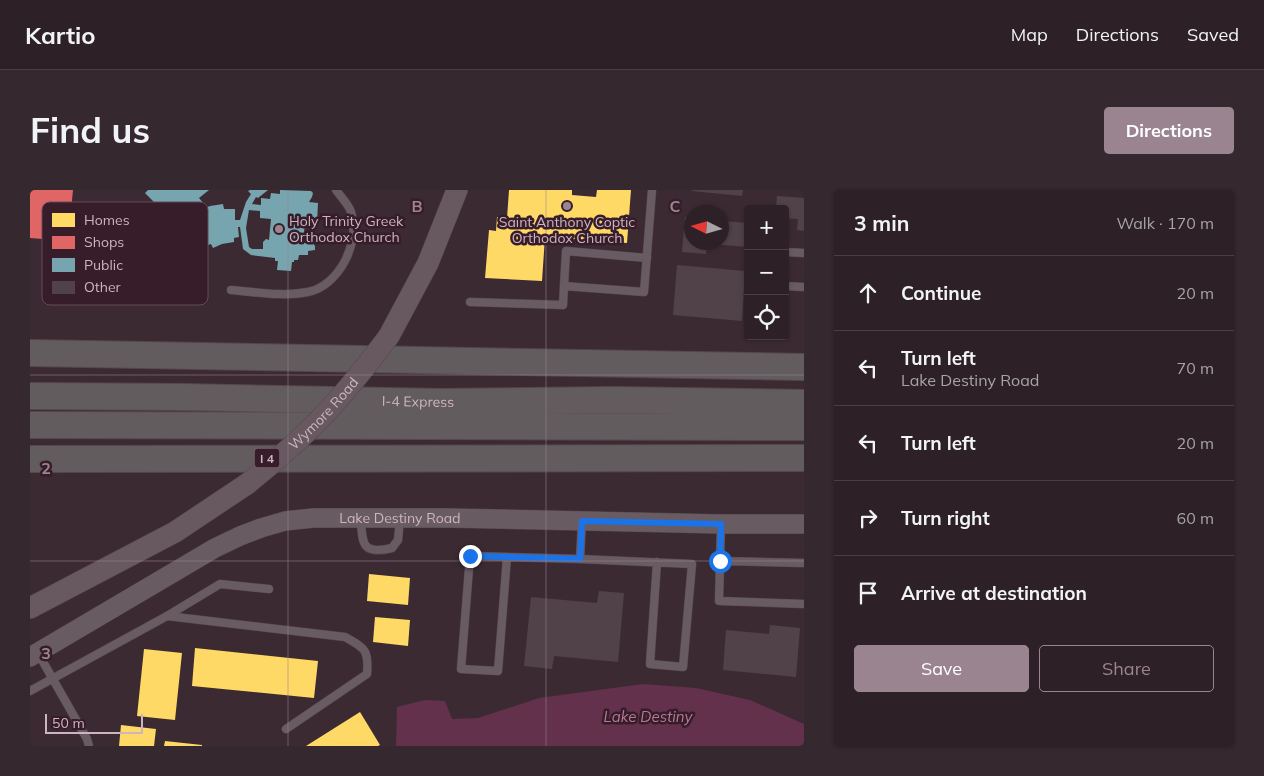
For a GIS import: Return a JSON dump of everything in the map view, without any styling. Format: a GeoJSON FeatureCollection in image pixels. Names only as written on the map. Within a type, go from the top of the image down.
{"type":"FeatureCollection","features":[{"type":"Feature","properties":{"kind":"highway"},"geometry":{"type":"LineString","coordinates":[[30,353],[804,367]]}},
{"type":"Feature","properties":{"kind":"highway","name":"I-4 Express"},"geometry":{"type":"LineString","coordinates":[[30,396],[439,402],[614,400],[804,403]]}},
{"type":"Feature","properties":{"kind":"highway","name":"I-4 Express"},"geometry":{"type":"LineString","coordinates":[[30,425],[804,427]]}},
{"type":"Feature","properties":{"kind":"highway"},"geometry":{"type":"LineString","coordinates":[[762,457],[804,468]]}},
{"type":"Feature","properties":{"kind":"highway","name":"I 4"},"geometry":{"type":"LineString","coordinates":[[30,459],[804,458]]}},
{"type":"Feature","properties":{"kind":"main road","name":"Wymore Road"},"geometry":{"type":"LineString","coordinates":[[30,608],[176,532],[247,484],[304,435],[360,374],[389,336],[428,263],[457,190]]}},
{"type":"Feature","properties":{"kind":"street","name":"Lake Destiny Road"},"geometry":{"type":"LineString","coordinates":[[34,655],[240,536],[285,521],[313,518],[448,518],[804,524]]}},
{"type":"Feature","properties":{"kind":"lane"},"geometry":{"type":"LineString","coordinates":[[231,290],[285,295],[310,292],[332,281],[344,262],[354,236],[351,212],[336,190]]}},
{"type":"Feature","properties":{"kind":"lane"},"geometry":{"type":"LineString","coordinates":[[564,286],[644,292],[652,190]]}},
{"type":"Feature","properties":{"kind":"lane"},"geometry":{"type":"LineString","coordinates":[[470,302],[563,305],[566,251],[647,258]]}},
{"type":"Feature","properties":{"kind":"lane"},"geometry":{"type":"LineString","coordinates":[[789,252],[804,253]]}},
{"type":"Feature","properties":{"kind":"lane"},"geometry":{"type":"LineString","coordinates":[[789,286],[804,287]]}},
{"type":"Feature","properties":{"kind":"lane"},"geometry":{"type":"LineString","coordinates":[[361,518],[362,539],[365,546],[372,550],[392,548],[398,540],[400,518]]}},
{"type":"Feature","properties":{"kind":"lane"},"geometry":{"type":"LineString","coordinates":[[580,559],[582,521]]}},
{"type":"Feature","properties":{"kind":"lane"},"geometry":{"type":"LineString","coordinates":[[721,524],[719,601],[804,604]]}},
{"type":"Feature","properties":{"kind":"lane"},"geometry":{"type":"LineString","coordinates":[[507,557],[498,671],[461,669],[470,556],[507,557],[580,559],[657,562],[692,564],[683,667],[650,664],[657,562]]}},
{"type":"Feature","properties":{"kind":"lane"},"geometry":{"type":"LineString","coordinates":[[720,561],[804,563]]}},
{"type":"Feature","properties":{"kind":"lane"},"geometry":{"type":"LineString","coordinates":[[30,691],[168,616],[220,584],[269,589]]}},
{"type":"Feature","properties":{"kind":"lane"},"geometry":{"type":"LineString","coordinates":[[168,616],[345,637],[361,646],[368,658],[367,674],[286,729]]}},
{"type":"Feature","properties":{"kind":"lane"},"geometry":{"type":"LineString","coordinates":[[34,655],[52,679],[87,739],[89,746]]}},
{"type":"Feature","properties":{"kind":"water","name":"Lake Destiny"},"geometry":{"type":"Polygon","coordinates":[[[643,684],[696,688],[750,700],[804,724],[804,746],[396,746],[397,707],[425,700],[445,701],[452,719],[478,718],[539,698],[643,684]]]}},
{"type":"Feature","properties":{"kind":"building: Homes"},"geometry":{"type":"Polygon","coordinates":[[[509,190],[572,190],[572,195],[596,197],[597,190],[631,190],[627,243],[545,237],[542,281],[485,278],[489,230],[496,231],[497,217],[507,218],[509,190]]]}},
{"type":"Feature","properties":{"kind":"building: Homes"},"geometry":{"type":"Polygon","coordinates":[[[369,574],[410,578],[408,605],[367,601],[369,574]]]}},
{"type":"Feature","properties":{"kind":"building: Homes"},"geometry":{"type":"Polygon","coordinates":[[[375,617],[410,620],[408,646],[373,642],[375,617]]]}},
{"type":"Feature","properties":{"kind":"building: Homes"},"geometry":{"type":"Polygon","coordinates":[[[195,648],[318,661],[314,698],[192,686],[195,648]]]}},
{"type":"Feature","properties":{"kind":"building: Homes"},"geometry":{"type":"Polygon","coordinates":[[[144,649],[182,653],[175,720],[137,716],[144,649]]]}},
{"type":"Feature","properties":{"kind":"building: Homes"},"geometry":{"type":"Polygon","coordinates":[[[360,712],[380,745],[306,746],[360,712]]]}},
{"type":"Feature","properties":{"kind":"building: Homes"},"geometry":{"type":"Polygon","coordinates":[[[121,725],[156,729],[154,746],[119,746],[121,725]]]}},
{"type":"Feature","properties":{"kind":"building: Homes"},"geometry":{"type":"Polygon","coordinates":[[[165,741],[202,745],[202,746],[164,746],[165,741]]]}},
{"type":"Feature","properties":{"kind":"building: Shops"},"geometry":{"type":"Polygon","coordinates":[[[30,190],[73,190],[72,202],[42,202],[42,239],[30,238],[30,190]]]}},
{"type":"Feature","properties":{"kind":"building: Public"},"geometry":{"type":"Polygon","coordinates":[[[148,190],[209,190],[199,198],[202,202],[154,202],[145,193],[148,190]]]}},
{"type":"Feature","properties":{"kind":"building: Public"},"geometry":{"type":"Polygon","coordinates":[[[250,190],[268,190],[258,198],[256,197],[252,204],[261,205],[261,198],[270,199],[271,193],[280,194],[280,190],[311,191],[313,193],[309,202],[318,203],[317,223],[305,222],[303,243],[313,243],[315,250],[308,251],[308,255],[299,255],[298,260],[292,262],[291,271],[277,270],[278,261],[275,261],[275,258],[251,255],[243,249],[240,227],[238,227],[239,237],[234,238],[234,242],[213,248],[211,244],[208,245],[208,207],[223,204],[224,209],[235,209],[235,220],[240,220],[251,194],[248,191],[250,190]],[[249,210],[246,228],[249,247],[252,249],[263,249],[263,242],[266,239],[269,240],[271,219],[260,218],[260,211],[249,210]]]}},
{"type":"Feature","properties":{"kind":"building: Other"},"geometry":{"type":"Polygon","coordinates":[[[692,190],[743,190],[742,196],[692,190]]]}},
{"type":"Feature","properties":{"kind":"building: Other"},"geometry":{"type":"Polygon","coordinates":[[[777,196],[804,198],[804,231],[797,230],[798,219],[789,218],[789,205],[776,205],[777,196]]]}},
{"type":"Feature","properties":{"kind":"building: Other"},"geometry":{"type":"Polygon","coordinates":[[[729,222],[744,223],[744,247],[729,245],[729,222]]]}},
{"type":"Feature","properties":{"kind":"building: Other"},"geometry":{"type":"Polygon","coordinates":[[[684,229],[684,250],[706,250],[706,254],[682,252],[684,229]]]}},
{"type":"Feature","properties":{"kind":"building: Other"},"geometry":{"type":"Polygon","coordinates":[[[677,265],[744,271],[742,321],[673,315],[677,265]]]}},
{"type":"Feature","properties":{"kind":"building: Other"},"geometry":{"type":"Polygon","coordinates":[[[599,591],[624,593],[618,662],[554,656],[552,669],[524,666],[531,597],[597,603],[599,591]]]}},
{"type":"Feature","properties":{"kind":"building: Other"},"geometry":{"type":"Polygon","coordinates":[[[770,625],[800,628],[796,677],[723,670],[726,630],[769,634],[770,625]]]}},
{"type":"Feature","properties":{"kind":"place","name":"Saint Anthony Coptic Orthodox Church"},"geometry":{"type":"Point","coordinates":[567,206]}},
{"type":"Feature","properties":{"kind":"place","name":"Holy Trinity Greek Orthodox Church"},"geometry":{"type":"Point","coordinates":[279,229]}},
{"type":"Feature","properties":{"kind":"route"},"geometry":{"type":"LineString","coordinates":[[470,556],[580,559],[582,521],[721,524],[720,561]]}}]}
